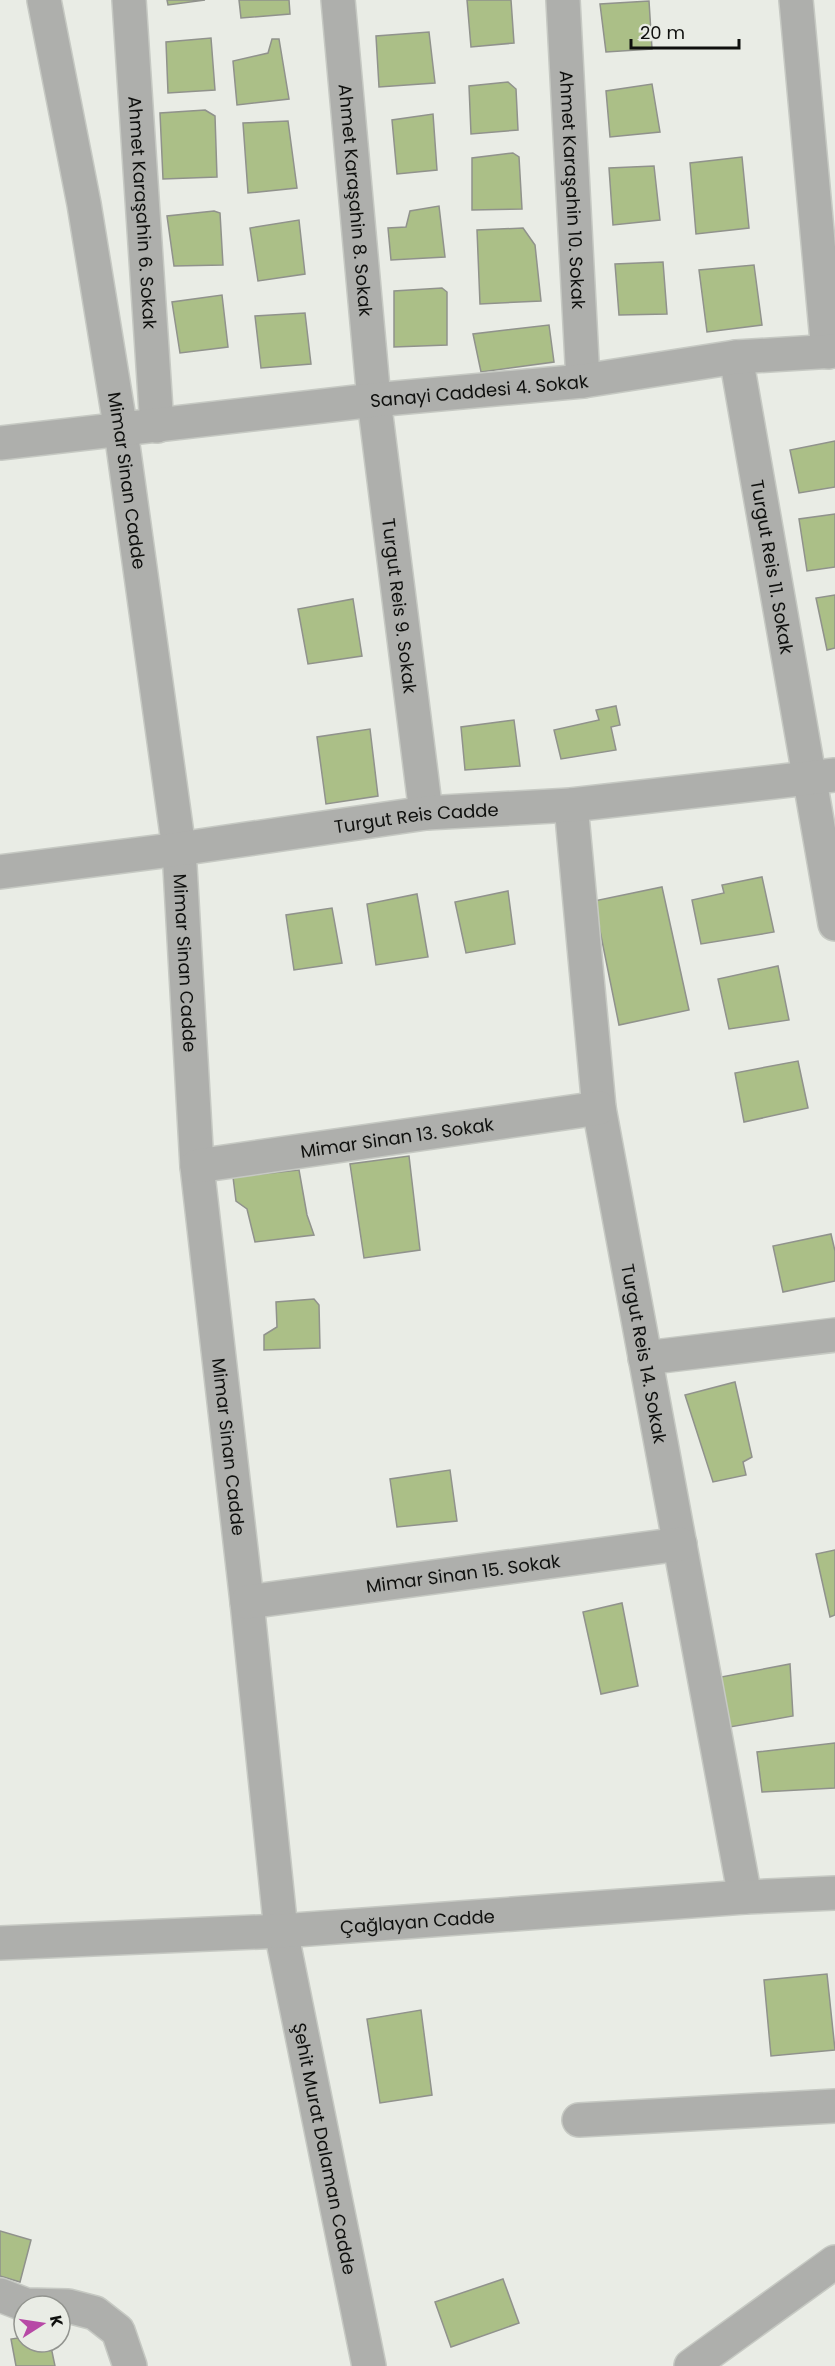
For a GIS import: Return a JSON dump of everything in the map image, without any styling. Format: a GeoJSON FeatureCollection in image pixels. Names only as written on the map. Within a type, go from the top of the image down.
{"type":"FeatureCollection","features":[{"type":"Feature","properties":{"kind":"street","name":"Mimar Sinan Cadde"},"geometry":{"type":"LineString","coordinates":[[44,0],[84,204],[121,431],[180,849],[197,1166],[247,1602],[281,1931]]}},
{"type":"Feature","properties":{"kind":"street","name":"Ahmet Karaşahin 6. Sokak"},"geometry":{"type":"LineString","coordinates":[[129,0],[157,426]]}},
{"type":"Feature","properties":{"kind":"street","name":"Ahmet Karaşahin 8. Sokak"},"geometry":{"type":"LineString","coordinates":[[338,0],[374,400]]}},
{"type":"Feature","properties":{"kind":"street","name":"Ahmet Karaşahin 10. Sokak"},"geometry":{"type":"LineString","coordinates":[[563,0],[582,381]]}},
{"type":"Feature","properties":{"kind":"street"},"geometry":{"type":"LineString","coordinates":[[796,0],[832,351]]}},
{"type":"Feature","properties":{"kind":"street","name":"Sanayi Caddesi 4. Sokak"},"geometry":{"type":"LineString","coordinates":[[0,443],[121,431],[374,400],[582,381],[736,357],[832,351]]}},
{"type":"Feature","properties":{"kind":"street","name":"Turgut Reis 11. Sokak"},"geometry":{"type":"LineString","coordinates":[[736,357],[823,776],[835,924]]}},
{"type":"Feature","properties":{"kind":"street","name":"Turgut Reis 9. Sokak"},"geometry":{"type":"LineString","coordinates":[[374,400],[426,813]]}},
{"type":"Feature","properties":{"kind":"street","name":"Turgut Reis Cadde"},"geometry":{"type":"LineString","coordinates":[[0,872],[180,849],[426,813],[571,805],[823,776]]}},
{"type":"Feature","properties":{"kind":"street","name":"Turgut Reis 14. Sokak"},"geometry":{"type":"LineString","coordinates":[[571,805],[598,1108],[745,1897]]}},
{"type":"Feature","properties":{"kind":"street","name":"Mimar Sinan 13. Sokak"},"geometry":{"type":"LineString","coordinates":[[197,1166],[598,1108]]}},
{"type":"Feature","properties":{"kind":"street"},"geometry":{"type":"LineString","coordinates":[[645,1358],[835,1335]]}},
{"type":"Feature","properties":{"kind":"street","name":"Mimar Sinan 15. Sokak"},"geometry":{"type":"LineString","coordinates":[[247,1602],[680,1544]]}},
{"type":"Feature","properties":{"kind":"street","name":"Çağlayan Cadde"},"geometry":{"type":"LineString","coordinates":[[0,1943],[281,1931],[745,1897],[835,1893]]}},
{"type":"Feature","properties":{"kind":"street","name":"Şehit Murat Dalaman Cadde"},"geometry":{"type":"LineString","coordinates":[[281,1931],[369,2366]]}},
{"type":"Feature","properties":{"kind":"street"},"geometry":{"type":"LineString","coordinates":[[579,2120],[835,2106]]}},
{"type":"Feature","properties":{"kind":"street"},"geometry":{"type":"LineString","coordinates":[[691,2366],[835,2262]]}},
{"type":"Feature","properties":{"kind":"street"},"geometry":{"type":"LineString","coordinates":[[0,2295],[26,2305],[68,2306],[95,2313],[118,2331],[130,2366]]}},
{"type":"Feature","properties":{"kind":"building"},"geometry":{"type":"Polygon","coordinates":[[[167,0],[205,0],[168,5],[167,0]]]}},
{"type":"Feature","properties":{"kind":"building"},"geometry":{"type":"Polygon","coordinates":[[[239,0],[289,0],[290,14],[241,18],[239,0]]]}},
{"type":"Feature","properties":{"kind":"building"},"geometry":{"type":"Polygon","coordinates":[[[467,0],[511,0],[514,43],[471,47],[467,0]]]}},
{"type":"Feature","properties":{"kind":"building"},"geometry":{"type":"Polygon","coordinates":[[[649,1],[652,49],[606,52],[600,4],[649,1]]]}},
{"type":"Feature","properties":{"kind":"building"},"geometry":{"type":"Polygon","coordinates":[[[429,32],[435,83],[379,87],[376,36],[429,32]]]}},
{"type":"Feature","properties":{"kind":"building"},"geometry":{"type":"Polygon","coordinates":[[[211,38],[215,90],[168,93],[166,42],[211,38]]]}},
{"type":"Feature","properties":{"kind":"building"},"geometry":{"type":"Polygon","coordinates":[[[272,39],[279,39],[289,99],[237,105],[233,61],[268,53],[272,39]]]}},
{"type":"Feature","properties":{"kind":"building"},"geometry":{"type":"Polygon","coordinates":[[[508,82],[516,89],[518,130],[471,134],[469,86],[508,82]]]}},
{"type":"Feature","properties":{"kind":"building"},"geometry":{"type":"Polygon","coordinates":[[[652,84],[660,132],[610,137],[606,91],[652,84]]]}},
{"type":"Feature","properties":{"kind":"building"},"geometry":{"type":"Polygon","coordinates":[[[205,110],[215,116],[217,177],[163,179],[160,113],[205,110]]]}},
{"type":"Feature","properties":{"kind":"building"},"geometry":{"type":"Polygon","coordinates":[[[433,114],[437,170],[397,174],[392,120],[433,114]]]}},
{"type":"Feature","properties":{"kind":"building"},"geometry":{"type":"Polygon","coordinates":[[[288,121],[297,188],[248,193],[243,123],[288,121]]]}},
{"type":"Feature","properties":{"kind":"building"},"geometry":{"type":"Polygon","coordinates":[[[513,153],[519,157],[522,209],[472,210],[472,158],[513,153]]]}},
{"type":"Feature","properties":{"kind":"building"},"geometry":{"type":"Polygon","coordinates":[[[742,157],[749,228],[696,234],[690,163],[742,157]]]}},
{"type":"Feature","properties":{"kind":"building"},"geometry":{"type":"Polygon","coordinates":[[[654,166],[660,220],[613,225],[609,168],[654,166]]]}},
{"type":"Feature","properties":{"kind":"building"},"geometry":{"type":"Polygon","coordinates":[[[439,206],[445,257],[391,260],[388,228],[406,227],[410,211],[439,206]]]}},
{"type":"Feature","properties":{"kind":"building"},"geometry":{"type":"Polygon","coordinates":[[[214,211],[220,213],[223,265],[174,266],[167,216],[214,211]]]}},
{"type":"Feature","properties":{"kind":"building"},"geometry":{"type":"Polygon","coordinates":[[[299,220],[305,274],[258,281],[250,228],[299,220]]]}},
{"type":"Feature","properties":{"kind":"building"},"geometry":{"type":"Polygon","coordinates":[[[523,228],[535,245],[541,301],[480,304],[477,230],[523,228]]]}},
{"type":"Feature","properties":{"kind":"building"},"geometry":{"type":"Polygon","coordinates":[[[663,262],[667,314],[619,315],[615,264],[663,262]]]}},
{"type":"Feature","properties":{"kind":"building"},"geometry":{"type":"Polygon","coordinates":[[[754,265],[762,325],[707,332],[699,270],[754,265]]]}},
{"type":"Feature","properties":{"kind":"building"},"geometry":{"type":"Polygon","coordinates":[[[442,288],[447,292],[447,345],[394,347],[394,291],[442,288]]]}},
{"type":"Feature","properties":{"kind":"building"},"geometry":{"type":"Polygon","coordinates":[[[222,295],[228,347],[180,353],[172,302],[222,295]]]}},
{"type":"Feature","properties":{"kind":"building"},"geometry":{"type":"Polygon","coordinates":[[[305,313],[311,364],[261,368],[255,316],[305,313]]]}},
{"type":"Feature","properties":{"kind":"building"},"geometry":{"type":"Polygon","coordinates":[[[549,325],[554,362],[481,372],[473,334],[549,325]]]}},
{"type":"Feature","properties":{"kind":"building"},"geometry":{"type":"Polygon","coordinates":[[[835,441],[835,487],[799,493],[790,450],[835,441]]]}},
{"type":"Feature","properties":{"kind":"building"},"geometry":{"type":"Polygon","coordinates":[[[835,514],[835,567],[807,571],[799,519],[835,514]]]}},
{"type":"Feature","properties":{"kind":"building"},"geometry":{"type":"Polygon","coordinates":[[[835,595],[835,648],[827,650],[816,598],[835,595]]]}},
{"type":"Feature","properties":{"kind":"building"},"geometry":{"type":"Polygon","coordinates":[[[353,599],[362,656],[308,664],[298,609],[353,599]]]}},
{"type":"Feature","properties":{"kind":"building"},"geometry":{"type":"Polygon","coordinates":[[[616,706],[620,725],[611,727],[616,750],[561,759],[554,730],[599,720],[596,710],[616,706]]]}},
{"type":"Feature","properties":{"kind":"building"},"geometry":{"type":"Polygon","coordinates":[[[514,720],[520,766],[465,770],[461,727],[514,720]]]}},
{"type":"Feature","properties":{"kind":"building"},"geometry":{"type":"Polygon","coordinates":[[[370,729],[378,796],[326,804],[317,737],[370,729]]]}},
{"type":"Feature","properties":{"kind":"building"},"geometry":{"type":"Polygon","coordinates":[[[762,877],[774,932],[701,944],[692,900],[724,893],[722,885],[762,877]]]}},
{"type":"Feature","properties":{"kind":"building"},"geometry":{"type":"Polygon","coordinates":[[[662,887],[689,1010],[619,1025],[594,901],[662,887]]]}},
{"type":"Feature","properties":{"kind":"building"},"geometry":{"type":"Polygon","coordinates":[[[508,891],[515,944],[466,953],[455,902],[508,891]]]}},
{"type":"Feature","properties":{"kind":"building"},"geometry":{"type":"Polygon","coordinates":[[[417,894],[428,957],[376,965],[367,904],[417,894]]]}},
{"type":"Feature","properties":{"kind":"building"},"geometry":{"type":"Polygon","coordinates":[[[332,908],[342,963],[294,970],[286,915],[332,908]]]}},
{"type":"Feature","properties":{"kind":"building"},"geometry":{"type":"Polygon","coordinates":[[[778,966],[789,1020],[729,1029],[718,979],[778,966]]]}},
{"type":"Feature","properties":{"kind":"building"},"geometry":{"type":"Polygon","coordinates":[[[798,1061],[808,1108],[744,1122],[735,1073],[798,1061]]]}},
{"type":"Feature","properties":{"kind":"building"},"geometry":{"type":"Polygon","coordinates":[[[409,1156],[420,1250],[364,1258],[350,1164],[409,1156]]]}},
{"type":"Feature","properties":{"kind":"building"},"geometry":{"type":"Polygon","coordinates":[[[299,1170],[307,1215],[314,1235],[255,1242],[247,1209],[236,1201],[233,1177],[299,1170]]]}},
{"type":"Feature","properties":{"kind":"building"},"geometry":{"type":"Polygon","coordinates":[[[831,1234],[835,1251],[835,1281],[783,1292],[773,1246],[831,1234]]]}},
{"type":"Feature","properties":{"kind":"building"},"geometry":{"type":"Polygon","coordinates":[[[314,1299],[319,1305],[320,1348],[264,1350],[264,1335],[277,1327],[276,1302],[314,1299]]]}},
{"type":"Feature","properties":{"kind":"building"},"geometry":{"type":"Polygon","coordinates":[[[735,1382],[752,1457],[743,1462],[746,1475],[713,1482],[685,1395],[735,1382]]]}},
{"type":"Feature","properties":{"kind":"building"},"geometry":{"type":"Polygon","coordinates":[[[450,1470],[457,1521],[397,1527],[390,1479],[450,1470]]]}},
{"type":"Feature","properties":{"kind":"building"},"geometry":{"type":"Polygon","coordinates":[[[835,1550],[835,1615],[830,1617],[816,1554],[835,1550]]]}},
{"type":"Feature","properties":{"kind":"building"},"geometry":{"type":"Polygon","coordinates":[[[622,1603],[638,1686],[601,1694],[583,1612],[622,1603]]]}},
{"type":"Feature","properties":{"kind":"building"},"geometry":{"type":"Polygon","coordinates":[[[790,1664],[793,1716],[730,1727],[721,1677],[790,1664]]]}},
{"type":"Feature","properties":{"kind":"building"},"geometry":{"type":"Polygon","coordinates":[[[835,1743],[835,1788],[762,1792],[757,1752],[835,1743]]]}},
{"type":"Feature","properties":{"kind":"building"},"geometry":{"type":"Polygon","coordinates":[[[827,1974],[835,2050],[771,2056],[764,1980],[827,1974]]]}},
{"type":"Feature","properties":{"kind":"building"},"geometry":{"type":"Polygon","coordinates":[[[421,2010],[432,2095],[380,2103],[367,2019],[421,2010]]]}},
{"type":"Feature","properties":{"kind":"building"},"geometry":{"type":"Polygon","coordinates":[[[0,2231],[31,2240],[20,2282],[0,2276],[0,2231]]]}},
{"type":"Feature","properties":{"kind":"building"},"geometry":{"type":"Polygon","coordinates":[[[503,2279],[519,2323],[451,2347],[435,2302],[503,2279]]]}},
{"type":"Feature","properties":{"kind":"building"},"geometry":{"type":"Polygon","coordinates":[[[14,2354],[52,2354],[55,2366],[16,2366],[14,2354]]]}}]}
